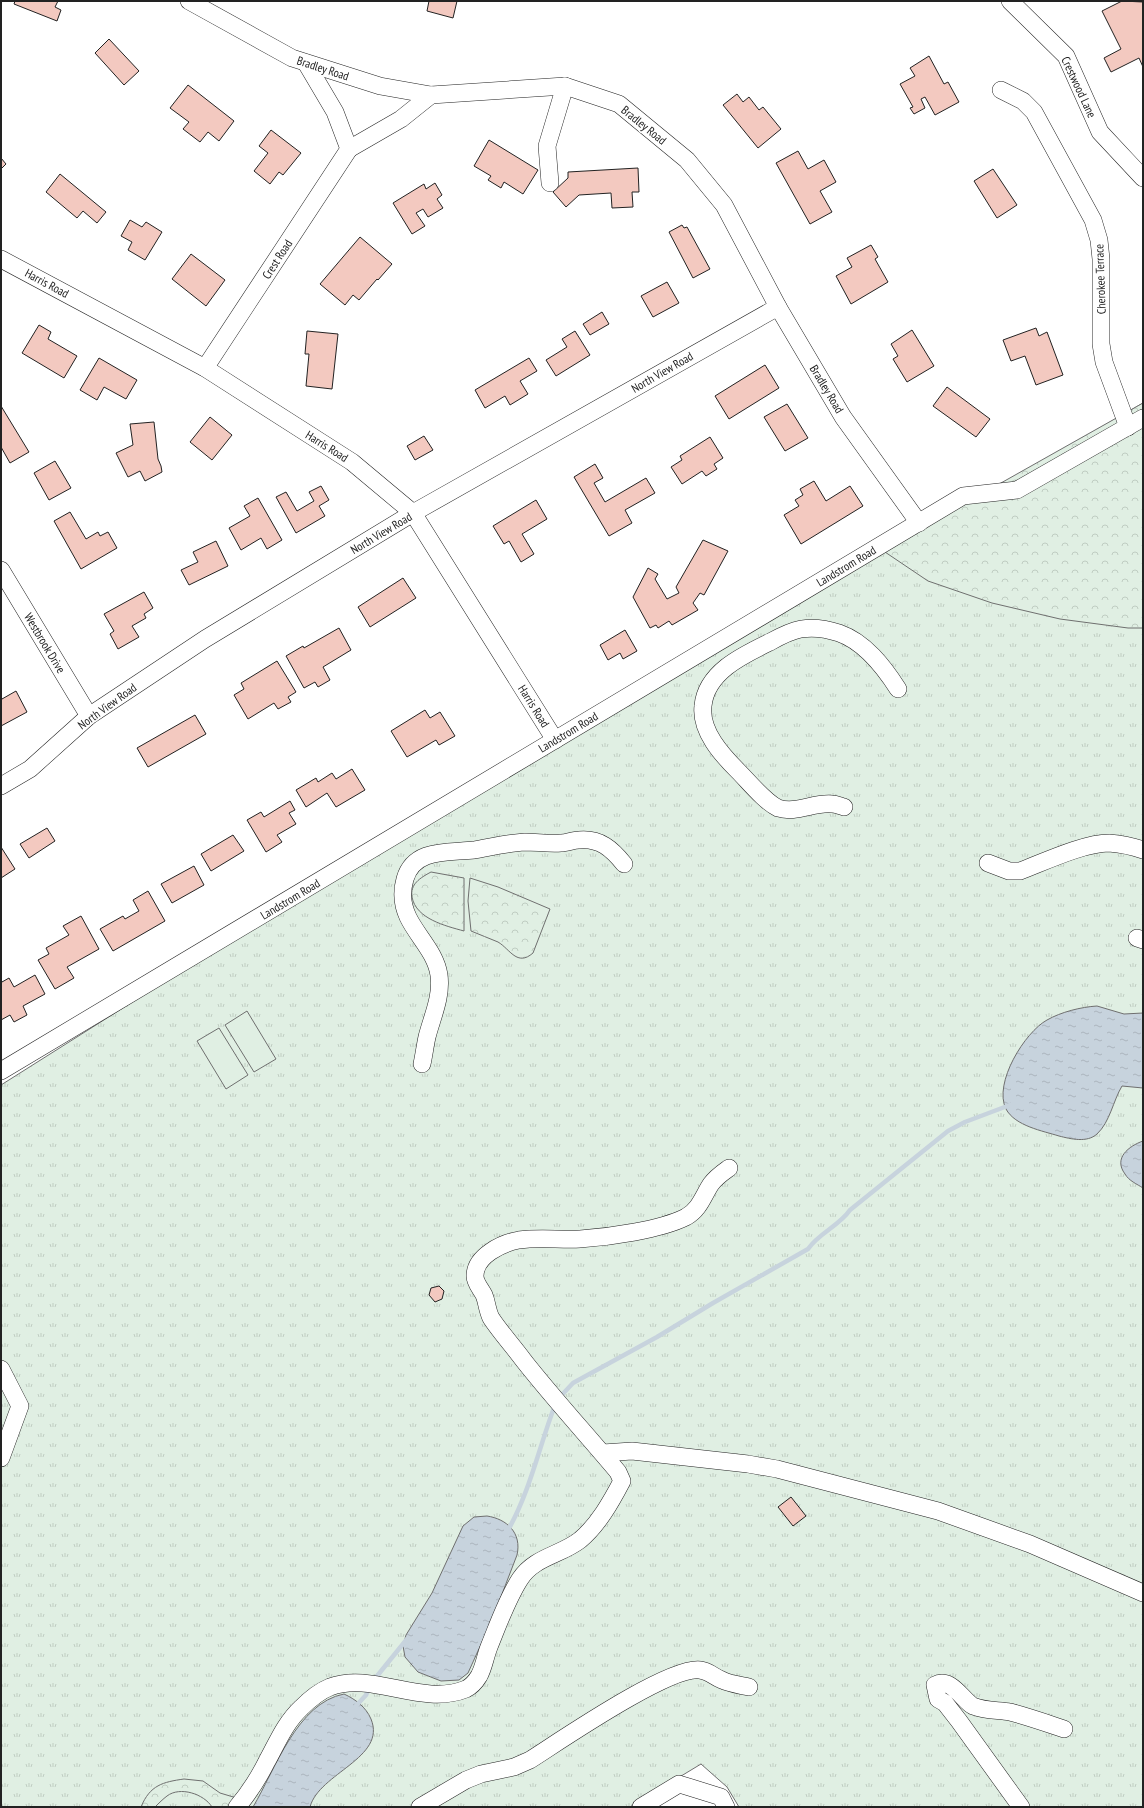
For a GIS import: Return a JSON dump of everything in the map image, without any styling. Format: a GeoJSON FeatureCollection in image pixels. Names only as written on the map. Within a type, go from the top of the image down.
{"type":"FeatureCollection","features":[{"type":"Feature","properties":{"kind":"street","name":"Bradley Road"},"geometry":{"type":"LineString","coordinates":[[188,1],[292,58],[380,86],[431,95],[565,86],[619,104],[687,160],[724,205],[778,307],[843,418],[919,522]]}},
{"type":"Feature","properties":{"kind":"street","name":"Crestwood Lane"},"geometry":{"type":"LineString","coordinates":[[1010,1],[1066,56],[1100,132],[1143,178]]}},
{"type":"Feature","properties":{"kind":"street"},"geometry":{"type":"LineString","coordinates":[[306,63],[335,112],[349,149]]}},
{"type":"Feature","properties":{"kind":"street"},"geometry":{"type":"LineString","coordinates":[[550,183],[547,146],[565,86]]}},
{"type":"Feature","properties":{"kind":"street","name":"Cherokee Terrace"},"geometry":{"type":"LineString","coordinates":[[1001,90],[1023,100],[1034,112],[1093,220],[1099,240],[1101,259],[1101,344],[1104,362],[1128,427]]}},
{"type":"Feature","properties":{"kind":"street","name":"Crest Road"},"geometry":{"type":"LineString","coordinates":[[205,368],[349,149],[401,119],[431,95]]}},
{"type":"Feature","properties":{"kind":"street","name":"Harris Road"},"geometry":{"type":"LineString","coordinates":[[1,259],[205,368],[352,462],[413,514],[555,740]]}},
{"type":"Feature","properties":{"kind":"street","name":"North View Road"},"geometry":{"type":"LineString","coordinates":[[1,786],[30,769],[89,716],[205,639],[413,514],[778,307]]}},
{"type":"Feature","properties":{"kind":"street","name":"Landstrom Road"},"geometry":{"type":"LineString","coordinates":[[1,1071],[963,496],[1017,490],[1143,418]]}},
{"type":"Feature","properties":{"kind":"street","name":"Westbrook Drive"},"geometry":{"type":"LineString","coordinates":[[1,570],[89,716]]}},
{"type":"Feature","properties":{"kind":"street"},"geometry":{"type":"LineString","coordinates":[[844,807],[832,804],[794,810],[778,808],[765,799],[731,764],[708,732],[704,721],[703,706],[705,697],[714,680],[732,662],[783,636],[809,628],[835,632],[868,650],[898,689]]}},
{"type":"Feature","properties":{"kind":"street"},"geometry":{"type":"LineString","coordinates":[[422,1064],[440,984],[439,973],[434,960],[409,918],[403,904],[402,890],[406,876],[409,869],[416,861],[437,853],[473,850],[521,842],[562,843],[580,840],[594,841],[604,844],[613,850],[624,864]]}},
{"type":"Feature","properties":{"kind":"street"},"geometry":{"type":"LineString","coordinates":[[988,863],[1009,871],[1020,871],[1082,849],[1108,843],[1130,846],[1143,850]]}},
{"type":"Feature","properties":{"kind":"street"},"geometry":{"type":"LineString","coordinates":[[237,1807],[266,1764],[289,1720],[301,1707],[329,1687],[359,1683],[428,1694],[442,1694],[468,1688],[474,1683],[483,1667],[489,1648],[506,1608],[524,1573],[534,1564],[579,1540],[592,1528],[604,1512],[622,1481],[618,1472],[603,1453],[536,1377],[495,1323],[486,1306],[484,1296],[478,1286],[475,1276],[478,1265],[485,1256],[497,1247],[514,1241],[617,1236],[671,1223],[687,1216],[699,1206],[707,1194],[710,1185],[718,1176],[729,1168]]}},
{"type":"Feature","properties":{"kind":"street"},"geometry":{"type":"LineString","coordinates":[[1,1369],[20,1406],[1,1458]]}},
{"type":"Feature","properties":{"kind":"street"},"geometry":{"type":"LineString","coordinates":[[603,1453],[632,1451],[748,1464],[777,1469],[938,1511],[1030,1544],[1143,1592]]}},
{"type":"Feature","properties":{"kind":"street"},"geometry":{"type":"LineString","coordinates":[[420,1807],[466,1780],[481,1774],[514,1767],[530,1760],[656,1683],[678,1673],[700,1670],[708,1672],[723,1681],[748,1686]]}},
{"type":"Feature","properties":{"kind":"street"},"geometry":{"type":"LineString","coordinates":[[1021,1807],[946,1703],[938,1699],[935,1685],[942,1684],[957,1690],[967,1702],[976,1707],[1010,1712],[1064,1729]]}},
{"type":"Feature","properties":{"kind":"street"},"geometry":{"type":"LineString","coordinates":[[642,1807],[665,1801],[680,1784],[723,1797],[735,1807]]}},
{"type":"Feature","properties":{"kind":"green space"},"geometry":{"type":"Polygon","coordinates":[[[1143,403],[1143,1807],[739,1807],[727,1787],[701,1764],[630,1807],[1,1807],[1,1085],[406,829],[1143,403]]]}},
{"type":"Feature","properties":{"kind":"green space"},"geometry":{"type":"Polygon","coordinates":[[[1143,403],[1143,628],[1128,628],[1060,619],[992,603],[928,581],[882,550],[1143,403]]]}},
{"type":"Feature","properties":{"kind":"green space"},"geometry":{"type":"Polygon","coordinates":[[[431,872],[464,878],[464,931],[441,924],[425,916],[415,905],[412,897],[414,885],[431,872]]]}},
{"type":"Feature","properties":{"kind":"green space"},"geometry":{"type":"Polygon","coordinates":[[[470,878],[498,887],[550,909],[533,953],[527,957],[518,958],[498,942],[471,931],[468,901],[470,878]]]}},
{"type":"Feature","properties":{"kind":"green space"},"geometry":{"type":"Polygon","coordinates":[[[247,1011],[276,1059],[254,1072],[225,1025],[247,1011]]]}},
{"type":"Feature","properties":{"kind":"green space"},"geometry":{"type":"Polygon","coordinates":[[[219,1028],[248,1075],[226,1089],[197,1041],[219,1028]]]}},
{"type":"Feature","properties":{"kind":"green space"},"geometry":{"type":"Polygon","coordinates":[[[184,1779],[203,1781],[220,1793],[240,1799],[233,1807],[212,1807],[198,1795],[178,1792],[167,1796],[155,1807],[141,1807],[153,1789],[164,1783],[184,1779]]]}},
{"type":"Feature","properties":{"kind":"water"},"geometry":{"type":"Polygon","coordinates":[[[1097,1006],[1124,1014],[1143,1013],[1143,1088],[1122,1086],[1105,1124],[1097,1134],[1089,1139],[1079,1140],[1059,1136],[1038,1130],[1016,1120],[1006,1109],[1003,1098],[1004,1086],[1007,1073],[1013,1059],[1029,1035],[1038,1026],[1058,1015],[1084,1007],[1097,1006]]]}},
{"type":"Feature","properties":{"kind":"water"},"geometry":{"type":"Polygon","coordinates":[[[1143,1141],[1143,1188],[1127,1176],[1121,1163],[1124,1153],[1128,1149],[1143,1141]]]}},
{"type":"Feature","properties":{"kind":"water"},"geometry":{"type":"Polygon","coordinates":[[[487,1516],[501,1520],[511,1528],[517,1540],[517,1555],[492,1620],[468,1673],[459,1680],[441,1681],[418,1672],[405,1657],[403,1646],[406,1635],[432,1593],[463,1526],[474,1517],[487,1516]]]}},
{"type":"Feature","properties":{"kind":"water"},"geometry":{"type":"Polygon","coordinates":[[[344,1694],[360,1704],[371,1719],[373,1733],[369,1744],[361,1755],[326,1784],[316,1795],[310,1807],[253,1807],[279,1757],[300,1724],[313,1710],[327,1700],[344,1694]]]}},
{"type":"Feature","properties":{"kind":"building"},"geometry":{"type":"Polygon","coordinates":[[[15,1],[58,1],[55,7],[61,10],[57,21],[14,4],[15,1]]]}},
{"type":"Feature","properties":{"kind":"building"},"geometry":{"type":"Polygon","coordinates":[[[429,1],[457,1],[453,18],[427,11],[429,1]]]}},
{"type":"Feature","properties":{"kind":"building"},"geometry":{"type":"Polygon","coordinates":[[[1122,1],[1143,2],[1143,67],[1139,58],[1111,72],[1104,58],[1121,49],[1102,11],[1122,1]]]}},
{"type":"Feature","properties":{"kind":"building"},"geometry":{"type":"Polygon","coordinates":[[[109,39],[139,71],[124,85],[95,53],[109,39]]]}},
{"type":"Feature","properties":{"kind":"building"},"geometry":{"type":"Polygon","coordinates":[[[929,56],[944,84],[948,82],[959,102],[935,115],[925,97],[921,99],[925,108],[914,114],[910,108],[913,107],[900,84],[915,76],[910,68],[929,56]]]}},
{"type":"Feature","properties":{"kind":"building"},"geometry":{"type":"Polygon","coordinates":[[[188,85],[234,121],[219,141],[208,132],[200,142],[183,129],[189,122],[170,108],[188,85]]]}},
{"type":"Feature","properties":{"kind":"building"},"geometry":{"type":"Polygon","coordinates":[[[737,94],[743,102],[749,97],[759,110],[763,107],[781,129],[758,148],[723,105],[737,94]]]}},
{"type":"Feature","properties":{"kind":"building"},"geometry":{"type":"Polygon","coordinates":[[[271,130],[301,153],[283,175],[279,172],[270,184],[254,171],[268,153],[259,146],[271,130]]]}},
{"type":"Feature","properties":{"kind":"building"},"geometry":{"type":"Polygon","coordinates":[[[489,140],[538,170],[523,194],[504,182],[501,188],[488,180],[491,176],[474,166],[489,140]]]}},
{"type":"Feature","properties":{"kind":"building"},"geometry":{"type":"Polygon","coordinates":[[[798,151],[808,169],[824,160],[836,182],[820,191],[832,212],[810,224],[776,163],[798,151]]]}},
{"type":"Feature","properties":{"kind":"building"},"geometry":{"type":"Polygon","coordinates":[[[1,158],[6,164],[1,169],[1,158]]]}},
{"type":"Feature","properties":{"kind":"building"},"geometry":{"type":"Polygon","coordinates":[[[638,168],[639,192],[632,192],[633,207],[612,208],[611,193],[579,195],[566,207],[553,192],[568,178],[568,172],[638,168]]]}},
{"type":"Feature","properties":{"kind":"building"},"geometry":{"type":"Polygon","coordinates":[[[993,169],[1017,205],[997,218],[974,181],[993,169]]]}},
{"type":"Feature","properties":{"kind":"building"},"geometry":{"type":"Polygon","coordinates":[[[60,174],[106,212],[97,223],[83,211],[77,218],[46,192],[60,174]]]}},
{"type":"Feature","properties":{"kind":"building"},"geometry":{"type":"Polygon","coordinates":[[[435,183],[442,195],[437,199],[443,208],[428,217],[423,209],[416,213],[425,226],[412,234],[393,203],[424,184],[426,189],[435,183]]]}},
{"type":"Feature","properties":{"kind":"building"},"geometry":{"type":"Polygon","coordinates":[[[130,220],[142,227],[146,222],[162,232],[145,260],[128,250],[132,242],[121,236],[130,220]]]}},
{"type":"Feature","properties":{"kind":"building"},"geometry":{"type":"Polygon","coordinates":[[[682,225],[684,228],[687,227],[710,269],[693,278],[669,232],[682,225]]]}},
{"type":"Feature","properties":{"kind":"building"},"geometry":{"type":"Polygon","coordinates":[[[360,237],[392,264],[359,300],[353,295],[345,305],[320,284],[360,237]]]}},
{"type":"Feature","properties":{"kind":"building"},"geometry":{"type":"Polygon","coordinates":[[[871,245],[878,257],[875,259],[888,282],[851,304],[836,276],[852,267],[847,258],[871,245]]]}},
{"type":"Feature","properties":{"kind":"building"},"geometry":{"type":"Polygon","coordinates":[[[191,254],[225,280],[206,306],[172,279],[191,254]]]}},
{"type":"Feature","properties":{"kind":"building"},"geometry":{"type":"Polygon","coordinates":[[[667,282],[679,303],[653,317],[641,296],[667,282]]]}},
{"type":"Feature","properties":{"kind":"building"},"geometry":{"type":"Polygon","coordinates":[[[602,312],[609,324],[590,335],[583,324],[602,312]]]}},
{"type":"Feature","properties":{"kind":"building"},"geometry":{"type":"Polygon","coordinates":[[[39,325],[51,332],[48,339],[77,356],[64,378],[22,353],[39,325]]]}},
{"type":"Feature","properties":{"kind":"building"},"geometry":{"type":"Polygon","coordinates":[[[1036,328],[1039,336],[1047,332],[1063,375],[1036,385],[1025,356],[1011,361],[1003,340],[1036,328]]]}},
{"type":"Feature","properties":{"kind":"building"},"geometry":{"type":"Polygon","coordinates":[[[912,330],[934,366],[907,382],[893,359],[898,356],[891,344],[912,330]]]}},
{"type":"Feature","properties":{"kind":"building"},"geometry":{"type":"Polygon","coordinates":[[[307,331],[338,334],[332,389],[306,386],[309,354],[305,354],[307,331]]]}},
{"type":"Feature","properties":{"kind":"building"},"geometry":{"type":"Polygon","coordinates":[[[575,331],[590,355],[556,376],[546,360],[567,347],[562,339],[575,331]]]}},
{"type":"Feature","properties":{"kind":"building"},"geometry":{"type":"Polygon","coordinates":[[[99,358],[137,380],[126,399],[104,387],[97,400],[80,390],[99,358]]]}},
{"type":"Feature","properties":{"kind":"building"},"geometry":{"type":"Polygon","coordinates":[[[529,358],[537,371],[520,381],[528,394],[510,405],[505,396],[485,408],[475,390],[529,358]]]}},
{"type":"Feature","properties":{"kind":"building"},"geometry":{"type":"Polygon","coordinates":[[[765,365],[779,388],[729,419],[715,396],[765,365]]]}},
{"type":"Feature","properties":{"kind":"building"},"geometry":{"type":"Polygon","coordinates":[[[947,387],[990,419],[976,437],[933,406],[947,387]]]}},
{"type":"Feature","properties":{"kind":"building"},"geometry":{"type":"Polygon","coordinates":[[[787,404],[808,438],[785,451],[764,417],[787,404]]]}},
{"type":"Feature","properties":{"kind":"building"},"geometry":{"type":"Polygon","coordinates":[[[1,406],[29,452],[10,463],[1,447],[1,406]]]}},
{"type":"Feature","properties":{"kind":"building"},"geometry":{"type":"Polygon","coordinates":[[[210,417],[232,435],[212,460],[190,442],[210,417]]]}},
{"type":"Feature","properties":{"kind":"building"},"geometry":{"type":"Polygon","coordinates":[[[154,422],[158,459],[162,472],[145,481],[140,471],[128,477],[116,453],[133,445],[130,424],[154,422]]]}},
{"type":"Feature","properties":{"kind":"building"},"geometry":{"type":"Polygon","coordinates":[[[424,436],[433,450],[415,460],[407,446],[424,436]]]}},
{"type":"Feature","properties":{"kind":"building"},"geometry":{"type":"Polygon","coordinates":[[[710,437],[723,458],[714,464],[717,469],[706,476],[702,471],[682,484],[671,467],[682,460],[680,456],[710,437]]]}},
{"type":"Feature","properties":{"kind":"building"},"geometry":{"type":"Polygon","coordinates":[[[55,461],[71,488],[49,500],[34,473],[55,461]]]}},
{"type":"Feature","properties":{"kind":"building"},"geometry":{"type":"Polygon","coordinates":[[[595,464],[603,478],[594,483],[605,502],[646,478],[655,493],[625,510],[632,523],[609,536],[574,477],[595,464]]]}},
{"type":"Feature","properties":{"kind":"building"},"geometry":{"type":"Polygon","coordinates":[[[814,481],[826,501],[850,486],[863,506],[801,544],[784,515],[799,506],[795,500],[803,495],[800,489],[814,481]]]}},
{"type":"Feature","properties":{"kind":"building"},"geometry":{"type":"Polygon","coordinates":[[[321,486],[329,500],[319,506],[325,516],[296,533],[276,497],[286,492],[297,511],[314,501],[309,492],[321,486]]]}},
{"type":"Feature","properties":{"kind":"building"},"geometry":{"type":"Polygon","coordinates":[[[258,498],[282,540],[267,549],[261,538],[241,550],[229,528],[250,516],[244,506],[258,498]]]}},
{"type":"Feature","properties":{"kind":"building"},"geometry":{"type":"Polygon","coordinates":[[[536,500],[547,519],[522,534],[534,554],[521,562],[509,541],[504,544],[493,526],[536,500]]]}},
{"type":"Feature","properties":{"kind":"building"},"geometry":{"type":"Polygon","coordinates":[[[70,512],[86,539],[98,532],[100,536],[108,532],[117,548],[81,569],[54,521],[70,512]]]}},
{"type":"Feature","properties":{"kind":"building"},"geometry":{"type":"Polygon","coordinates":[[[703,540],[728,551],[704,595],[700,593],[693,603],[698,610],[672,625],[669,621],[658,628],[656,625],[650,628],[633,597],[648,568],[658,574],[655,579],[667,599],[679,593],[676,587],[703,540]]]}},
{"type":"Feature","properties":{"kind":"building"},"geometry":{"type":"Polygon","coordinates":[[[216,541],[228,566],[189,585],[181,570],[198,562],[193,552],[216,541]]]}},
{"type":"Feature","properties":{"kind":"building"},"geometry":{"type":"Polygon","coordinates":[[[403,578],[416,598],[370,627],[358,607],[403,578]]]}},
{"type":"Feature","properties":{"kind":"building"},"geometry":{"type":"Polygon","coordinates":[[[144,592],[153,608],[144,614],[146,618],[132,626],[139,637],[118,649],[110,634],[114,631],[104,614],[144,592]]]}},
{"type":"Feature","properties":{"kind":"building"},"geometry":{"type":"Polygon","coordinates":[[[339,628],[351,650],[323,667],[330,680],[318,687],[315,682],[304,688],[286,656],[303,646],[304,648],[339,628]]]}},
{"type":"Feature","properties":{"kind":"building"},"geometry":{"type":"Polygon","coordinates":[[[625,630],[637,651],[623,659],[620,653],[608,660],[600,645],[625,630]]]}},
{"type":"Feature","properties":{"kind":"building"},"geometry":{"type":"Polygon","coordinates":[[[277,661],[296,692],[288,697],[291,702],[278,709],[274,703],[248,719],[234,695],[244,689],[241,683],[277,661]]]}},
{"type":"Feature","properties":{"kind":"building"},"geometry":{"type":"Polygon","coordinates":[[[16,691],[27,712],[1,726],[1,697],[2,699],[16,691]]]}},
{"type":"Feature","properties":{"kind":"building"},"geometry":{"type":"Polygon","coordinates":[[[425,710],[430,718],[440,712],[455,736],[439,745],[436,740],[407,757],[391,731],[425,710]]]}},
{"type":"Feature","properties":{"kind":"building"},"geometry":{"type":"Polygon","coordinates":[[[195,715],[206,734],[148,767],[137,748],[195,715]]]}},
{"type":"Feature","properties":{"kind":"building"},"geometry":{"type":"Polygon","coordinates":[[[352,769],[365,790],[336,807],[327,793],[306,807],[296,790],[316,778],[318,782],[332,773],[336,779],[352,769]]]}},
{"type":"Feature","properties":{"kind":"building"},"geometry":{"type":"Polygon","coordinates":[[[290,801],[295,810],[289,813],[296,824],[277,835],[282,842],[266,852],[247,820],[261,812],[264,817],[290,801]]]}},
{"type":"Feature","properties":{"kind":"building"},"geometry":{"type":"Polygon","coordinates":[[[47,828],[55,841],[29,858],[20,844],[47,828]]]}},
{"type":"Feature","properties":{"kind":"building"},"geometry":{"type":"Polygon","coordinates":[[[233,835],[244,851],[211,871],[201,854],[233,835]]]}},
{"type":"Feature","properties":{"kind":"building"},"geometry":{"type":"Polygon","coordinates":[[[1,847],[15,869],[1,878],[1,847]]]}},
{"type":"Feature","properties":{"kind":"building"},"geometry":{"type":"Polygon","coordinates":[[[194,866],[204,885],[172,903],[161,884],[194,866]]]}},
{"type":"Feature","properties":{"kind":"building"},"geometry":{"type":"Polygon","coordinates":[[[148,891],[165,921],[113,951],[100,929],[123,916],[125,919],[139,911],[133,900],[148,891]]]}},
{"type":"Feature","properties":{"kind":"building"},"geometry":{"type":"Polygon","coordinates":[[[81,916],[99,949],[67,967],[74,978],[55,989],[38,960],[49,954],[46,948],[69,935],[63,926],[81,916]]]}},
{"type":"Feature","properties":{"kind":"building"},"geometry":{"type":"Polygon","coordinates":[[[35,975],[45,994],[23,1006],[27,1015],[14,1022],[10,1015],[1,1020],[1,979],[2,982],[9,978],[14,987],[35,975]]]}},
{"type":"Feature","properties":{"kind":"building"},"geometry":{"type":"Polygon","coordinates":[[[439,1286],[444,1291],[442,1299],[435,1302],[429,1295],[431,1288],[439,1286]]]}},
{"type":"Feature","properties":{"kind":"building"},"geometry":{"type":"Polygon","coordinates":[[[791,1497],[806,1516],[793,1526],[778,1507],[791,1497]]]}},
{"type":"Feature","properties":{"kind":"waterway"},"geometry":{"type":"LineString","coordinates":[[559,1398],[573,1383],[657,1337],[808,1249],[818,1238],[840,1221],[850,1210],[948,1131],[965,1122],[1010,1105]]}},
{"type":"Feature","properties":{"kind":"waterway"},"geometry":{"type":"LineString","coordinates":[[507,1532],[522,1501],[555,1405]]}},
{"type":"Feature","properties":{"kind":"waterway"},"geometry":{"type":"LineString","coordinates":[[373,1681],[407,1639]]}},
{"type":"Feature","properties":{"kind":"waterway"},"geometry":{"type":"LineString","coordinates":[[355,1707],[366,1695],[369,1688]]}}]}
